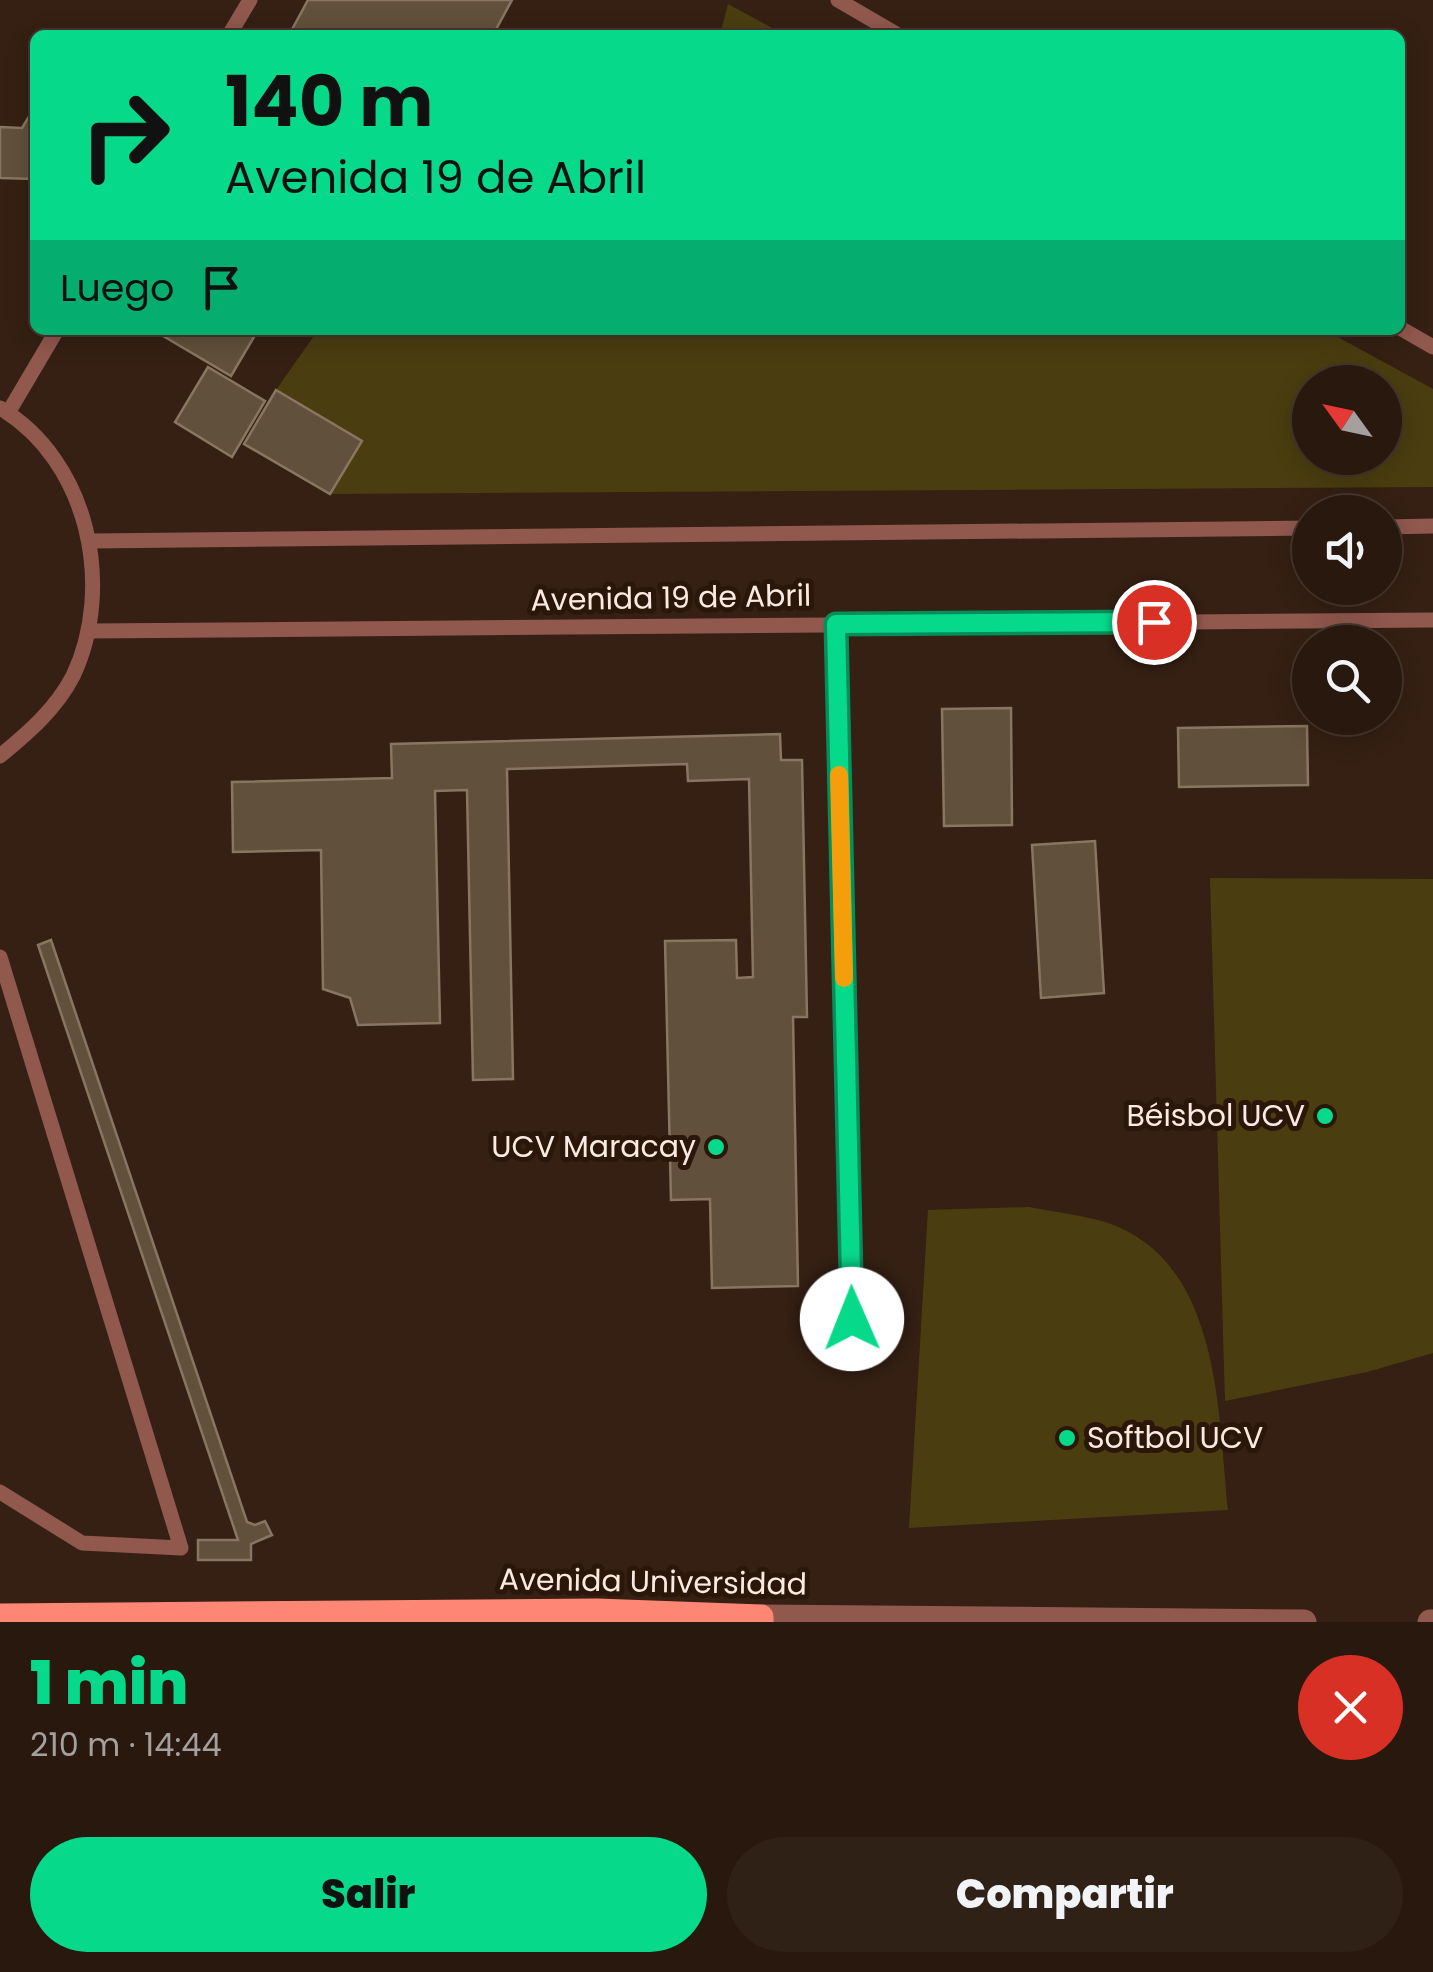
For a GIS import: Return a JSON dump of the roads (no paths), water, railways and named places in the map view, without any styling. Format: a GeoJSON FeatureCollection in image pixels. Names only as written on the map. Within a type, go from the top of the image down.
{"type":"FeatureCollection","features":[{"type":"Feature","properties":{"kind":"main road","name":"Avenida Universidad"},"geometry":{"type":"LineString","coordinates":[[0,1616],[761,1619]]}},
{"type":"Feature","properties":{"kind":"street","name":"Avenida Universidad"},"geometry":{"type":"LineString","coordinates":[[761,1619],[1304,1622]]}},
{"type":"Feature","properties":{"kind":"lane"},"geometry":{"type":"LineString","coordinates":[[233,30],[250,0]]}},
{"type":"Feature","properties":{"kind":"lane"},"geometry":{"type":"LineString","coordinates":[[838,0],[889,30]]}},
{"type":"Feature","properties":{"kind":"lane"},"geometry":{"type":"LineString","coordinates":[[1405,331],[1433,347]]}},
{"type":"Feature","properties":{"kind":"lane"},"geometry":{"type":"LineString","coordinates":[[0,756],[38,726],[72,678],[89,632],[91,541],[76,495],[54,458],[4,411],[54,335]]}},
{"type":"Feature","properties":{"kind":"lane"},"geometry":{"type":"LineString","coordinates":[[1402,527],[1433,526]]}},
{"type":"Feature","properties":{"kind":"lane","name":"Avenida 19 de Abril"},"geometry":{"type":"LineString","coordinates":[[91,541],[1292,528]]}},
{"type":"Feature","properties":{"kind":"lane","name":"Avenida 19 de Abril"},"geometry":{"type":"LineString","coordinates":[[89,632],[1433,620]]}},
{"type":"Feature","properties":{"kind":"lane"},"geometry":{"type":"LineString","coordinates":[[836,624],[852,1319]]}},
{"type":"Feature","properties":{"kind":"lane"},"geometry":{"type":"LineString","coordinates":[[0,957],[181,1548],[82,1543],[0,1492]]}},
{"type":"Feature","properties":{"kind":"place","name":"Béisbol UCV"},"geometry":{"type":"Point","coordinates":[1325,1116]}},
{"type":"Feature","properties":{"kind":"place","name":"UCV Maracay"},"geometry":{"type":"Point","coordinates":[716,1147]}},
{"type":"Feature","properties":{"kind":"place","name":"Softbol UCV"},"geometry":{"type":"Point","coordinates":[1067,1438]}}]}
